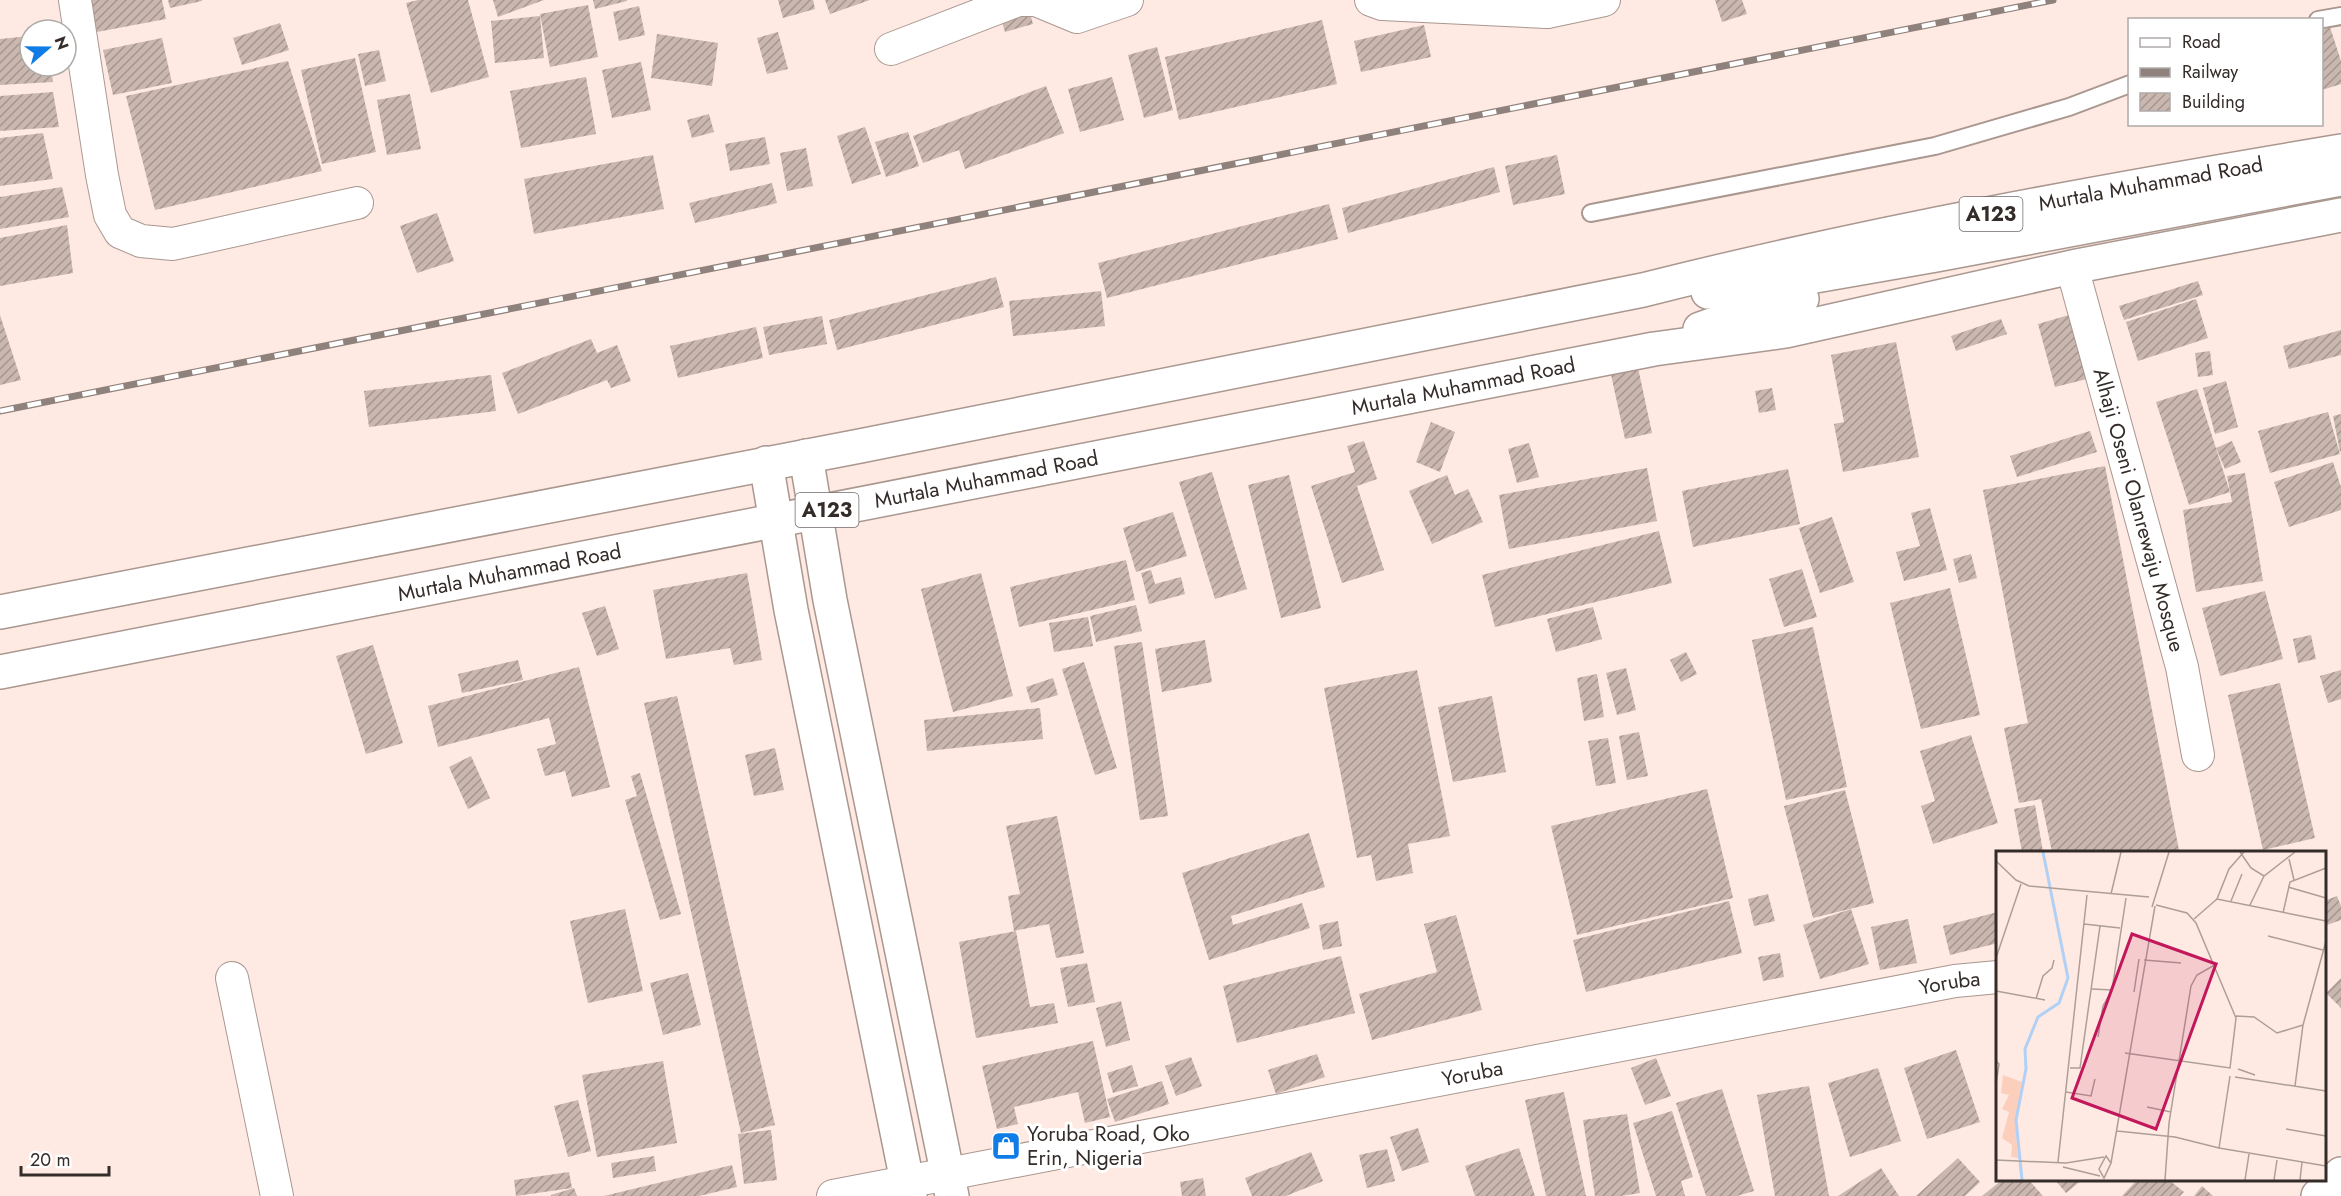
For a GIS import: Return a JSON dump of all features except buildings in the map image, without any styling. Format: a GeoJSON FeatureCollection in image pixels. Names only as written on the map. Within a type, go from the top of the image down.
{"type":"FeatureCollection","features":[{"type":"Feature","properties":{"kind":"main road","name":"Murtala Muhammad Road"},"geometry":{"type":"LineString","coordinates":[[0,612],[806,456],[1643,290],[1759,261],[2100,192],[2341,151]]}},
{"type":"Feature","properties":{"kind":"main road","name":"Murtala Muhammad Road"},"geometry":{"type":"LineString","coordinates":[[1654,349],[1714,322],[1766,306],[1938,263],[2341,179]]}},
{"type":"Feature","properties":{"kind":"main road","name":"Murtala Muhammad Road"},"geometry":{"type":"LineString","coordinates":[[1643,290],[1708,292],[1938,263],[2341,198]]}},
{"type":"Feature","properties":{"kind":"main road","name":"Murtala Muhammad Road"},"geometry":{"type":"LineString","coordinates":[[0,672],[1654,349],[1786,331],[2072,267],[2341,215]]}},
{"type":"Feature","properties":{"kind":"main road"},"geometry":{"type":"LineString","coordinates":[[806,456],[830,600],[950,1184]]}},
{"type":"Feature","properties":{"kind":"main road"},"geometry":{"type":"LineString","coordinates":[[766,463],[791,610],[909,1189]]}},
{"type":"Feature","properties":{"kind":"street"},"geometry":{"type":"LineString","coordinates":[[75,0],[102,175],[110,215],[120,232],[141,241],[173,243],[357,203]]}},
{"type":"Feature","properties":{"kind":"street"},"geometry":{"type":"LineString","coordinates":[[891,49],[1018,0],[1036,0],[1077,17],[1127,0]]}},
{"type":"Feature","properties":{"kind":"street"},"geometry":{"type":"LineString","coordinates":[[1371,0],[1382,4],[1544,6],[1604,0]]}},
{"type":"Feature","properties":{"kind":"street","name":"Alhaji Oseni Olanrewaju Mosque"},"geometry":{"type":"LineString","coordinates":[[2072,267],[2182,667],[2198,755]]}},
{"type":"Feature","properties":{"kind":"street","name":"Yoruba"},"geometry":{"type":"LineString","coordinates":[[833,1196],[950,1184],[1955,981],[1996,977]]}},
{"type":"Feature","properties":{"kind":"street"},"geometry":{"type":"LineString","coordinates":[[232,978],[277,1196]]}},
{"type":"Feature","properties":{"kind":"lane"},"geometry":{"type":"LineString","coordinates":[[2323,19],[2341,16]]}},
{"type":"Feature","properties":{"kind":"lane"},"geometry":{"type":"LineString","coordinates":[[1591,213],[1935,146],[2069,107],[2128,85]]}},
{"type":"Feature","properties":{"kind":"railway"},"geometry":{"type":"LineString","coordinates":[[0,411],[2053,0]]}},
{"type":"Feature","properties":{"kind":"place","name":"Yoruba Road, Oko Erin, Nigeria"},"geometry":{"type":"Point","coordinates":[1006,1146]}}]}
